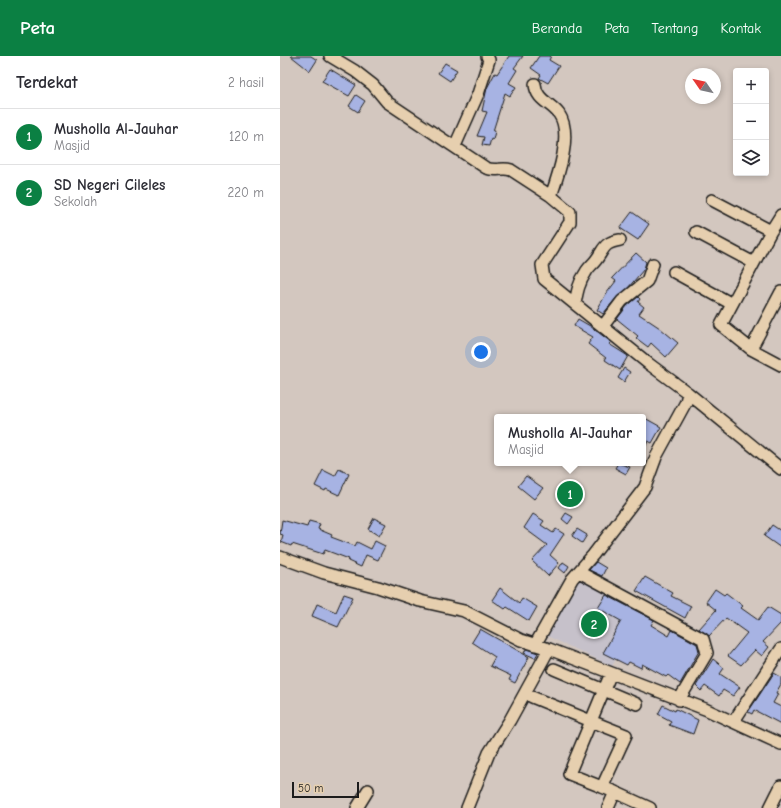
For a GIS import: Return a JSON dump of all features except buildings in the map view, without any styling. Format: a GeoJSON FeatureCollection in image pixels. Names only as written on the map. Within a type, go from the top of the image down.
{"type":"FeatureCollection","features":[{"type":"Feature","properties":{"kind":"street"},"geometry":{"type":"LineString","coordinates":[[330,56],[355,71],[373,85],[387,102],[486,168],[495,172],[507,169],[511,170],[551,196],[570,212],[570,222],[542,266],[542,275],[544,279],[781,469]]}},
{"type":"Feature","properties":{"kind":"street"},"geometry":{"type":"LineString","coordinates":[[455,146],[478,94],[489,60],[487,56]]}},
{"type":"Feature","properties":{"kind":"street"},"geometry":{"type":"LineString","coordinates":[[536,84],[538,95],[559,114],[563,123],[564,138],[561,168],[551,196]]}},
{"type":"Feature","properties":{"kind":"street"},"geometry":{"type":"LineString","coordinates":[[712,200],[771,231]]}},
{"type":"Feature","properties":{"kind":"street"},"geometry":{"type":"LineString","coordinates":[[781,215],[721,325],[751,349],[781,365]]}},
{"type":"Feature","properties":{"kind":"street"},"geometry":{"type":"LineString","coordinates":[[696,232],[754,263]]}},
{"type":"Feature","properties":{"kind":"street"},"geometry":{"type":"LineString","coordinates":[[575,304],[579,284],[586,271],[597,258],[602,249],[612,241],[620,240]]}},
{"type":"Feature","properties":{"kind":"street"},"geometry":{"type":"LineString","coordinates":[[603,326],[622,301],[647,281],[653,264]]}},
{"type":"Feature","properties":{"kind":"street"},"geometry":{"type":"LineString","coordinates":[[674,272],[732,304]]}},
{"type":"Feature","properties":{"kind":"street"},"geometry":{"type":"LineString","coordinates":[[751,349],[781,292]]}},
{"type":"Feature","properties":{"kind":"street"},"geometry":{"type":"LineString","coordinates":[[534,645],[572,579],[635,502],[644,487],[656,457],[686,402],[688,393]]}},
{"type":"Feature","properties":{"kind":"street"},"geometry":{"type":"LineString","coordinates":[[280,557],[324,573],[378,587],[420,601],[464,611],[521,640],[549,649],[734,721],[781,744]]}},
{"type":"Feature","properties":{"kind":"street"},"geometry":{"type":"LineString","coordinates":[[579,572],[703,639],[707,653],[679,700]]}},
{"type":"Feature","properties":{"kind":"street"},"geometry":{"type":"LineString","coordinates":[[467,808],[489,753],[510,720],[549,649]]}},
{"type":"Feature","properties":{"kind":"street"},"geometry":{"type":"LineString","coordinates":[[734,721],[781,649]]}},
{"type":"Feature","properties":{"kind":"street"},"geometry":{"type":"LineString","coordinates":[[554,669],[637,704]]}},
{"type":"Feature","properties":{"kind":"street"},"geometry":{"type":"LineString","coordinates":[[611,673],[570,774],[650,808]]}},
{"type":"Feature","properties":{"kind":"street"},"geometry":{"type":"LineString","coordinates":[[532,697],[626,735],[602,787]]}},
{"type":"Feature","properties":{"kind":"street"},"geometry":{"type":"LineString","coordinates":[[770,808],[781,786]]}},
{"type":"Feature","properties":{"kind":"street"},"geometry":{"type":"LineString","coordinates":[[357,808],[368,790]]}},
{"type":"Feature","properties":{"kind":"street"},"geometry":{"type":"LineString","coordinates":[[608,808],[615,792]]}},
{"type":"Feature","properties":{"kind":"shaded area"},"geometry":{"type":"Polygon","coordinates":[[[575,577],[643,612],[612,666],[547,636],[575,577]]]}},
{"type":"Feature","properties":{"kind":"place","name":"Musholla Al-Jauhar"},"geometry":{"type":"Point","coordinates":[570,494]}},
{"type":"Feature","properties":{"kind":"place","name":"SD Negeri Cileles"},"geometry":{"type":"Point","coordinates":[594,624]}}]}
